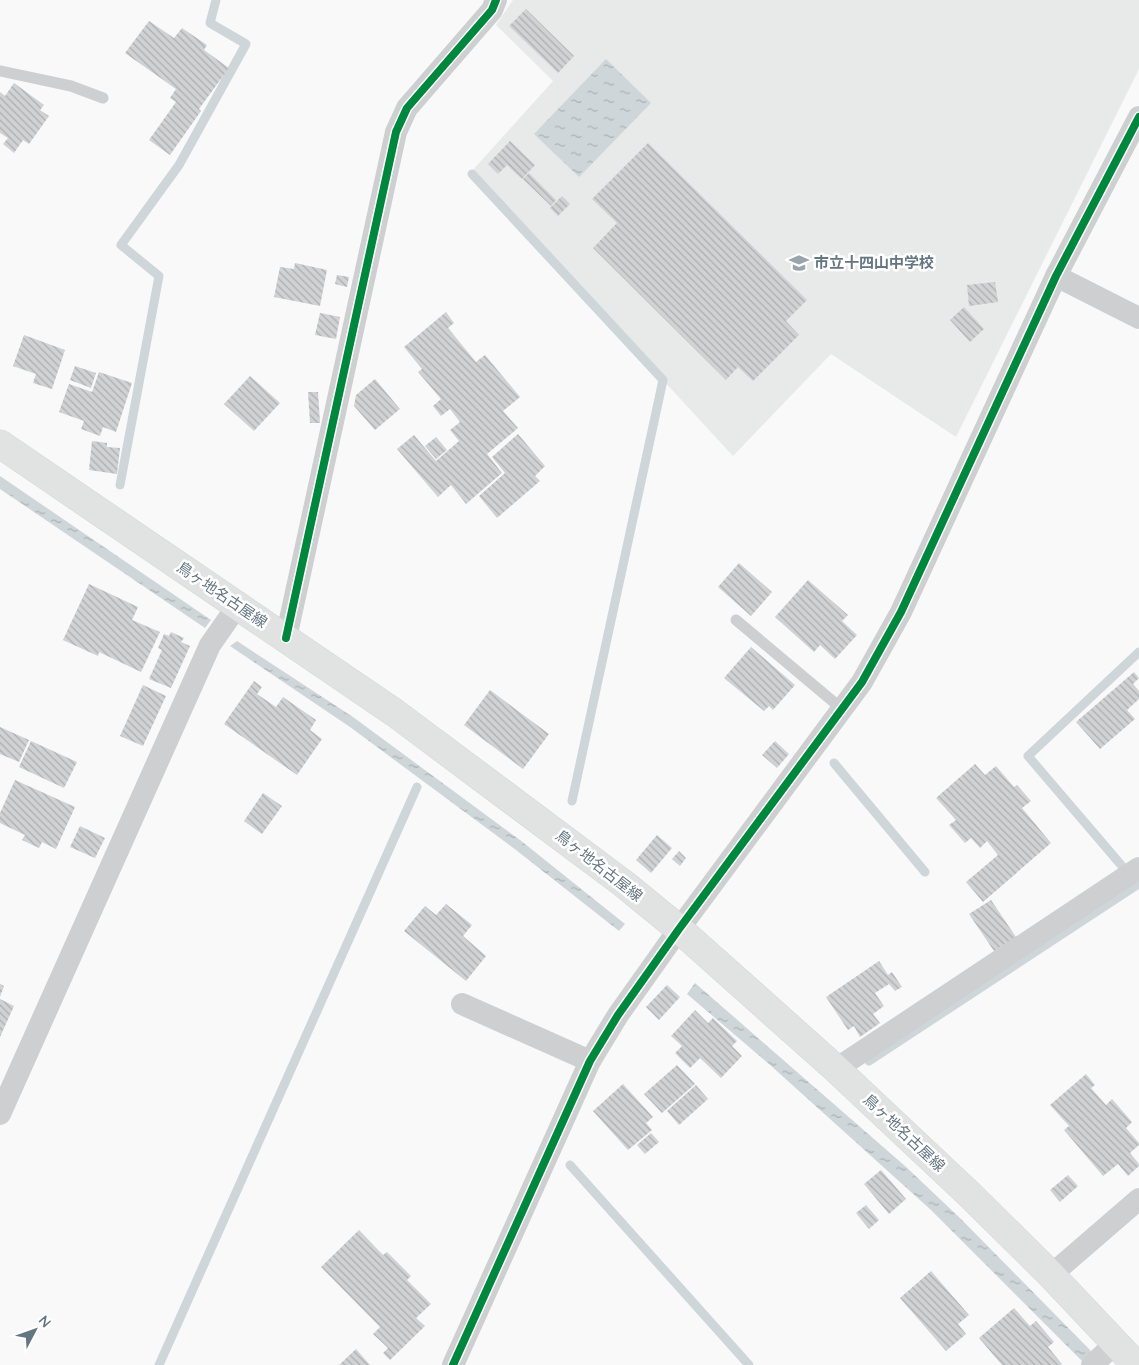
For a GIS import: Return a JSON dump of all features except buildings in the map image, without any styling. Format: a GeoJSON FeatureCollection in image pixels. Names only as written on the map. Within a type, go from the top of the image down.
{"type":"FeatureCollection","features":[{"type":"Feature","properties":{"kind":"main road","name":"鳥ヶ地名古屋線"},"geometry":{"type":"LineString","coordinates":[[0,444],[396,713],[624,884],[679,929],[836,1069],[1051,1275],[1103,1354],[1136,1365]]}},
{"type":"Feature","properties":{"kind":"street"},"geometry":{"type":"LineString","coordinates":[[286,638],[396,132],[407,108],[492,10],[496,0]]}},
{"type":"Feature","properties":{"kind":"street"},"geometry":{"type":"LineString","coordinates":[[452,1365],[590,1061],[618,1015],[679,929],[862,682],[901,612],[1056,276],[1139,116]]}},
{"type":"Feature","properties":{"kind":"street"},"geometry":{"type":"LineString","coordinates":[[1056,276],[1139,318]]}},
{"type":"Feature","properties":{"kind":"street"},"geometry":{"type":"LineString","coordinates":[[0,1114],[210,645],[238,605]]}},
{"type":"Feature","properties":{"kind":"street"},"geometry":{"type":"LineString","coordinates":[[836,1069],[1139,868]]}},
{"type":"Feature","properties":{"kind":"street"},"geometry":{"type":"LineString","coordinates":[[462,1004],[590,1061]]}},
{"type":"Feature","properties":{"kind":"street"},"geometry":{"type":"LineString","coordinates":[[1051,1275],[1139,1199]]}},
{"type":"Feature","properties":{"kind":"lane"},"geometry":{"type":"LineString","coordinates":[[0,71],[71,86],[103,98]]}},
{"type":"Feature","properties":{"kind":"lane"},"geometry":{"type":"LineString","coordinates":[[736,620],[842,709]]}},
{"type":"Feature","properties":{"kind":"shaded area","name":"市立十四山中学校"},"geometry":{"type":"Polygon","coordinates":[[[513,0],[1139,0],[1139,69],[956,437],[831,354],[733,456],[471,172],[553,81],[496,25],[513,0]]]}},
{"type":"Feature","properties":{"kind":"water"},"geometry":{"type":"Polygon","coordinates":[[[606,59],[651,103],[579,177],[534,134],[606,59]]]}},
{"type":"Feature","properties":{"kind":"water"},"geometry":{"type":"Polygon","coordinates":[[[0,476],[211,620],[205,628],[0,489],[0,476]]]}},
{"type":"Feature","properties":{"kind":"water"},"geometry":{"type":"Polygon","coordinates":[[[237,641],[353,717],[520,840],[625,924],[619,931],[516,850],[350,727],[230,646],[237,641]]]}},
{"type":"Feature","properties":{"kind":"water"},"geometry":{"type":"Polygon","coordinates":[[[695,983],[905,1166],[961,1219],[1091,1351],[1086,1365],[931,1210],[769,1064],[687,994],[695,983]]]}},
{"type":"Feature","properties":{"kind":"waterway"},"geometry":{"type":"LineString","coordinates":[[120,485],[159,276],[121,245],[179,165],[246,44],[210,23],[216,0]]}},
{"type":"Feature","properties":{"kind":"waterway"},"geometry":{"type":"LineString","coordinates":[[472,174],[663,380],[572,801]]}},
{"type":"Feature","properties":{"kind":"waterway"},"geometry":{"type":"LineString","coordinates":[[1122,866],[1028,756],[1139,652]]}},
{"type":"Feature","properties":{"kind":"waterway"},"geometry":{"type":"LineString","coordinates":[[834,763],[925,872]]}},
{"type":"Feature","properties":{"kind":"waterway"},"geometry":{"type":"LineString","coordinates":[[159,1365],[417,787]]}},
{"type":"Feature","properties":{"kind":"waterway"},"geometry":{"type":"LineString","coordinates":[[869,1061],[1137,885]]}},
{"type":"Feature","properties":{"kind":"waterway"},"geometry":{"type":"LineString","coordinates":[[570,1165],[749,1365]]}},
{"type":"Feature","properties":{"kind":"cycle path"},"geometry":{"type":"LineString","coordinates":[[286,638],[396,132],[407,108],[492,10],[496,0]]}},
{"type":"Feature","properties":{"kind":"cycle path"},"geometry":{"type":"LineString","coordinates":[[453,1365],[590,1061],[618,1015],[679,929],[862,682],[901,612],[1056,276],[1139,117]]}},
{"type":"Feature","properties":{"kind":"place","name":"市立十四山中学校"},"geometry":{"type":"Point","coordinates":[799,263]}}]}
